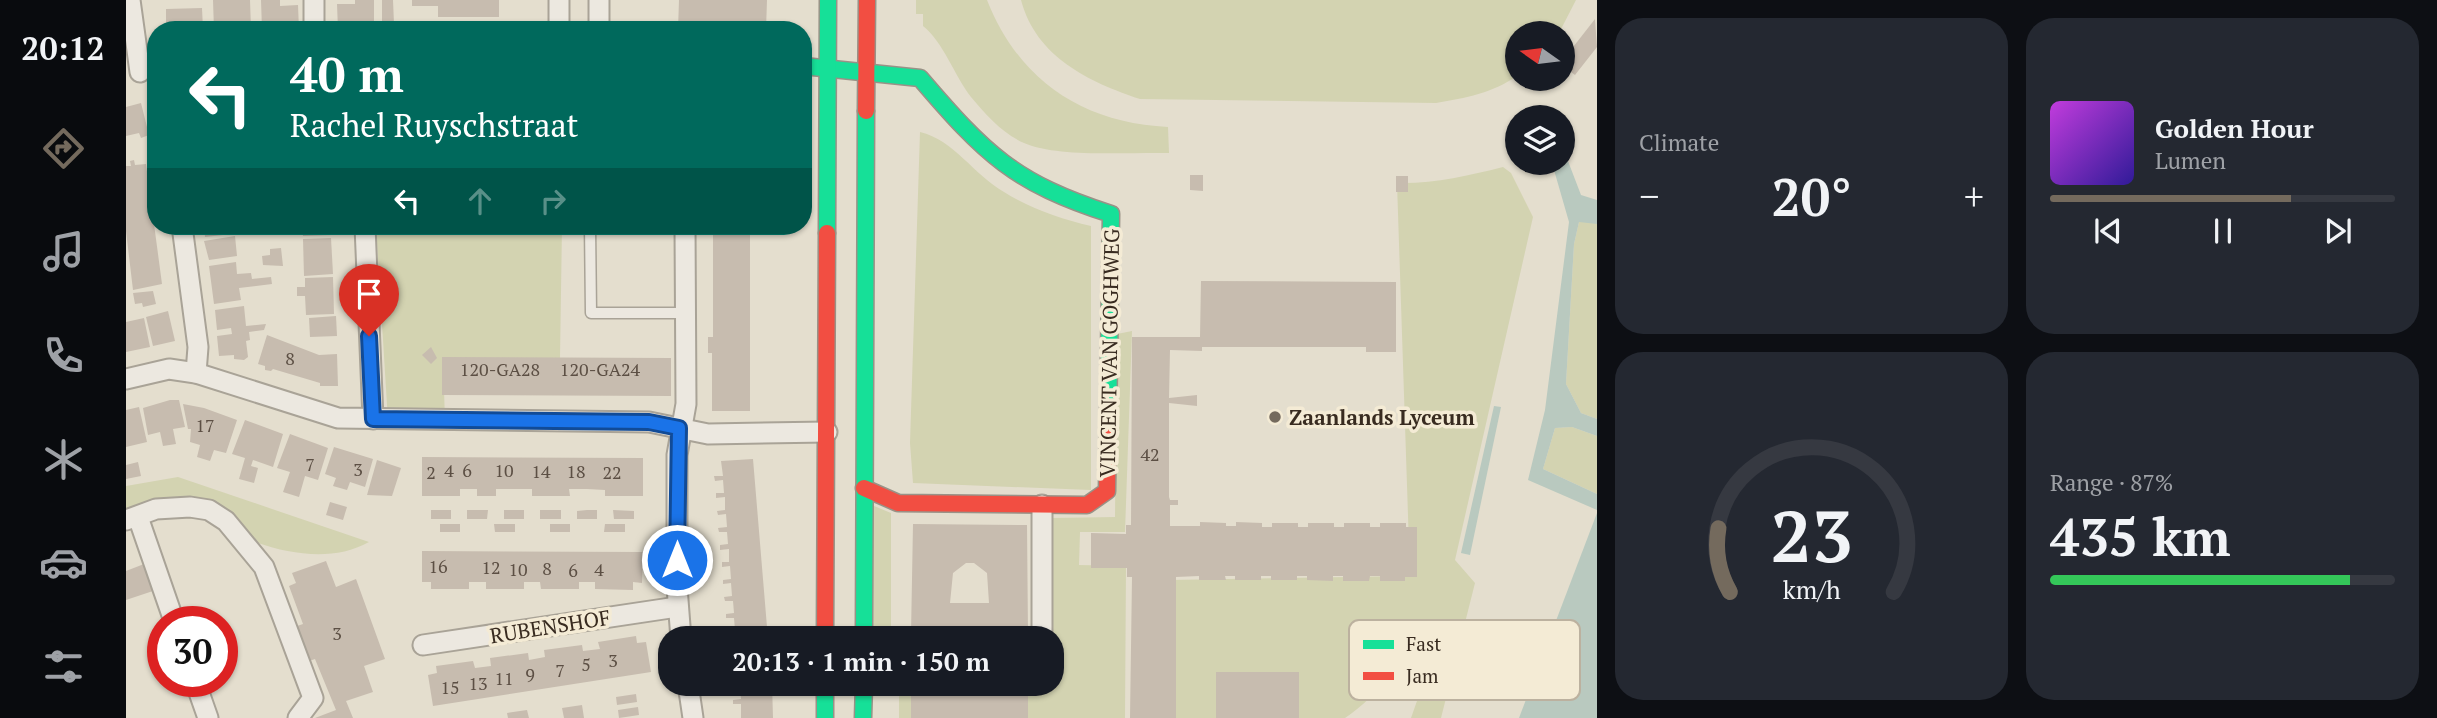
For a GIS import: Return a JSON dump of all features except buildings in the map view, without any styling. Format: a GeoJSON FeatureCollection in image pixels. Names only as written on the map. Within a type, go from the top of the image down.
{"type":"FeatureCollection","features":[{"type":"Feature","properties":{"kind":"main road"},"geometry":{"type":"LineString","coordinates":[[825,626],[828,0]]}},
{"type":"Feature","properties":{"kind":"main road"},"geometry":{"type":"LineString","coordinates":[[864,626],[867,0]]}},
{"type":"Feature","properties":{"kind":"main road","name":"VINCENT VAN GOGHWEG"},"geometry":{"type":"LineString","coordinates":[[812,66],[920,78],[973,139],[1000,163],[1027,181],[1111,214],[1107,491],[1087,505],[1042,505],[898,503],[864,488]]}},
{"type":"Feature","properties":{"kind":"main road"},"geometry":{"type":"LineString","coordinates":[[825,696],[825,718]]}},
{"type":"Feature","properties":{"kind":"main road"},"geometry":{"type":"LineString","coordinates":[[863,718],[864,696]]}},
{"type":"Feature","properties":{"kind":"street"},"geometry":{"type":"LineString","coordinates":[[130,0],[141,73]]}},
{"type":"Feature","properties":{"kind":"street"},"geometry":{"type":"LineString","coordinates":[[314,0],[314,21]]}},
{"type":"Feature","properties":{"kind":"street"},"geometry":{"type":"LineString","coordinates":[[558,21],[559,0]]}},
{"type":"Feature","properties":{"kind":"street"},"geometry":{"type":"LineString","coordinates":[[599,0],[599,21]]}},
{"type":"Feature","properties":{"kind":"street"},"geometry":{"type":"LineString","coordinates":[[183,235],[198,347],[196,373]]}},
{"type":"Feature","properties":{"kind":"street"},"geometry":{"type":"LineString","coordinates":[[365,235],[373,419]]}},
{"type":"Feature","properties":{"kind":"street"},"geometry":{"type":"LineString","coordinates":[[679,626],[677,607],[679,428],[686,404],[685,235]]}},
{"type":"Feature","properties":{"kind":"street"},"geometry":{"type":"LineString","coordinates":[[126,379],[169,369],[196,373],[338,418],[649,422],[708,434],[827,432]]}},
{"type":"Feature","properties":{"kind":"street"},"geometry":{"type":"LineString","coordinates":[[1042,505],[1042,626]]}},
{"type":"Feature","properties":{"kind":"street"},"geometry":{"type":"LineString","coordinates":[[168,606],[132,518],[156,509],[209,510],[226,521],[264,567],[313,698],[298,718]]}},
{"type":"Feature","properties":{"kind":"street","name":"RUBENSHOF"},"geometry":{"type":"LineString","coordinates":[[423,645],[677,607]]}},
{"type":"Feature","properties":{"kind":"street"},"geometry":{"type":"LineString","coordinates":[[690,696],[693,718]]}},
{"type":"Feature","properties":{"kind":"street"},"geometry":{"type":"LineString","coordinates":[[201,697],[208,718]]}},
{"type":"Feature","properties":{"kind":"lane"},"geometry":{"type":"LineString","coordinates":[[590,235],[591,313],[685,313]]}},
{"type":"Feature","properties":{"kind":"green space"},"geometry":{"type":"Polygon","coordinates":[[[916,0],[987,0],[1000,29],[1036,75],[1082,106],[1108,117],[1137,124],[1168,127],[1169,153],[1055,151],[1038,148],[1016,139],[995,123],[971,97],[937,41],[923,26],[923,14],[916,14],[916,0]]]}},
{"type":"Feature","properties":{"kind":"green space"},"geometry":{"type":"Polygon","coordinates":[[[1021,0],[1576,0],[1565,21],[1505,21],[1505,83],[1468,97],[1436,103],[1140,99],[1102,84],[1067,64],[1052,52],[1028,20],[1021,0]]]}},
{"type":"Feature","properties":{"kind":"green space"},"geometry":{"type":"Polygon","coordinates":[[[920,132],[943,142],[993,185],[1014,198],[1046,213],[1091,226],[1091,490],[913,483],[910,443],[920,132]]]}},
{"type":"Feature","properties":{"kind":"green space"},"geometry":{"type":"Polygon","coordinates":[[[1503,167],[1505,175],[1512,175],[1533,217],[1455,560],[1475,583],[1466,620],[1349,620],[1349,700],[1368,700],[1345,718],[1165,718],[1169,580],[1410,576],[1397,183],[1437,181],[1503,167]]]}},
{"type":"Feature","properties":{"kind":"green space"},"geometry":{"type":"Polygon","coordinates":[[[1591,221],[1597,224],[1597,419],[1581,413],[1566,384],[1574,244],[1579,222],[1591,221]]]}},
{"type":"Feature","properties":{"kind":"green space"},"geometry":{"type":"Polygon","coordinates":[[[377,235],[562,235],[560,358],[443,360],[445,420],[388,421],[377,235]]]}},
{"type":"Feature","properties":{"kind":"green space"},"geometry":{"type":"Polygon","coordinates":[[[1132,331],[1125,532],[1080,532],[1079,565],[1126,566],[1125,718],[899,718],[899,696],[1064,696],[1064,626],[1052,626],[1053,518],[1115,517],[1117,334],[1132,331]]]}},
{"type":"Feature","properties":{"kind":"green space"},"geometry":{"type":"Polygon","coordinates":[[[1572,427],[1597,436],[1597,494],[1543,469],[1555,428],[1572,427]]]}},
{"type":"Feature","properties":{"kind":"green space"},"geometry":{"type":"Polygon","coordinates":[[[178,477],[369,542],[342,552],[300,553],[258,543],[205,520],[179,518],[126,521],[126,486],[178,477]]]}},
{"type":"Feature","properties":{"kind":"green space"},"geometry":{"type":"Polygon","coordinates":[[[874,506],[891,513],[891,626],[874,626],[874,506]]]}},
{"type":"Feature","properties":{"kind":"green space"},"geometry":{"type":"Polygon","coordinates":[[[1417,700],[1446,700],[1441,718],[1411,718],[1417,700]]]}},
{"type":"Feature","properties":{"kind":"shaded area"},"geometry":{"type":"Polygon","coordinates":[[[1555,175],[1573,175],[1581,195],[1597,200],[1597,224],[1579,222],[1574,244],[1566,384],[1581,413],[1597,419],[1597,436],[1572,427],[1555,428],[1543,469],[1597,494],[1597,510],[1528,480],[1545,410],[1569,222],[1555,175]]]}},
{"type":"Feature","properties":{"kind":"shaded area"},"geometry":{"type":"Polygon","coordinates":[[[1494,406],[1501,407],[1470,555],[1461,553],[1494,406]]]}},
{"type":"Feature","properties":{"kind":"shaded area"},"geometry":{"type":"Polygon","coordinates":[[[1597,513],[1597,718],[1519,718],[1526,700],[1580,700],[1580,620],[1556,620],[1597,513]]]}},
{"type":"Feature","properties":{"kind":"traffic: fast"},"geometry":{"type":"LineString","coordinates":[[827,233],[828,0]]}},
{"type":"Feature","properties":{"kind":"traffic: fast"},"geometry":{"type":"LineString","coordinates":[[812,67],[920,78],[964,127],[1004,163],[1049,190],[1111,214],[1108,427]]}},
{"type":"Feature","properties":{"kind":"traffic: fast"},"geometry":{"type":"LineString","coordinates":[[864,626],[866,111]]}},
{"type":"Feature","properties":{"kind":"traffic: fast"},"geometry":{"type":"LineString","coordinates":[[825,696],[825,718]]}},
{"type":"Feature","properties":{"kind":"traffic: fast"},"geometry":{"type":"LineString","coordinates":[[863,718],[864,696]]}},
{"type":"Feature","properties":{"kind":"traffic: jam"},"geometry":{"type":"LineString","coordinates":[[866,111],[867,0]]}},
{"type":"Feature","properties":{"kind":"traffic: jam"},"geometry":{"type":"LineString","coordinates":[[825,626],[827,233]]}},
{"type":"Feature","properties":{"kind":"traffic: jam"},"geometry":{"type":"LineString","coordinates":[[864,488],[898,503],[1087,505],[1107,491],[1108,427]]}},
{"type":"Feature","properties":{"kind":"place","name":"Zaanlands Lyceum"},"geometry":{"type":"Point","coordinates":[1275,417]}},
{"type":"Feature","properties":{"kind":"route"},"geometry":{"type":"LineString","coordinates":[[369,336],[373,419],[649,422],[679,428],[677,560]]}}]}
